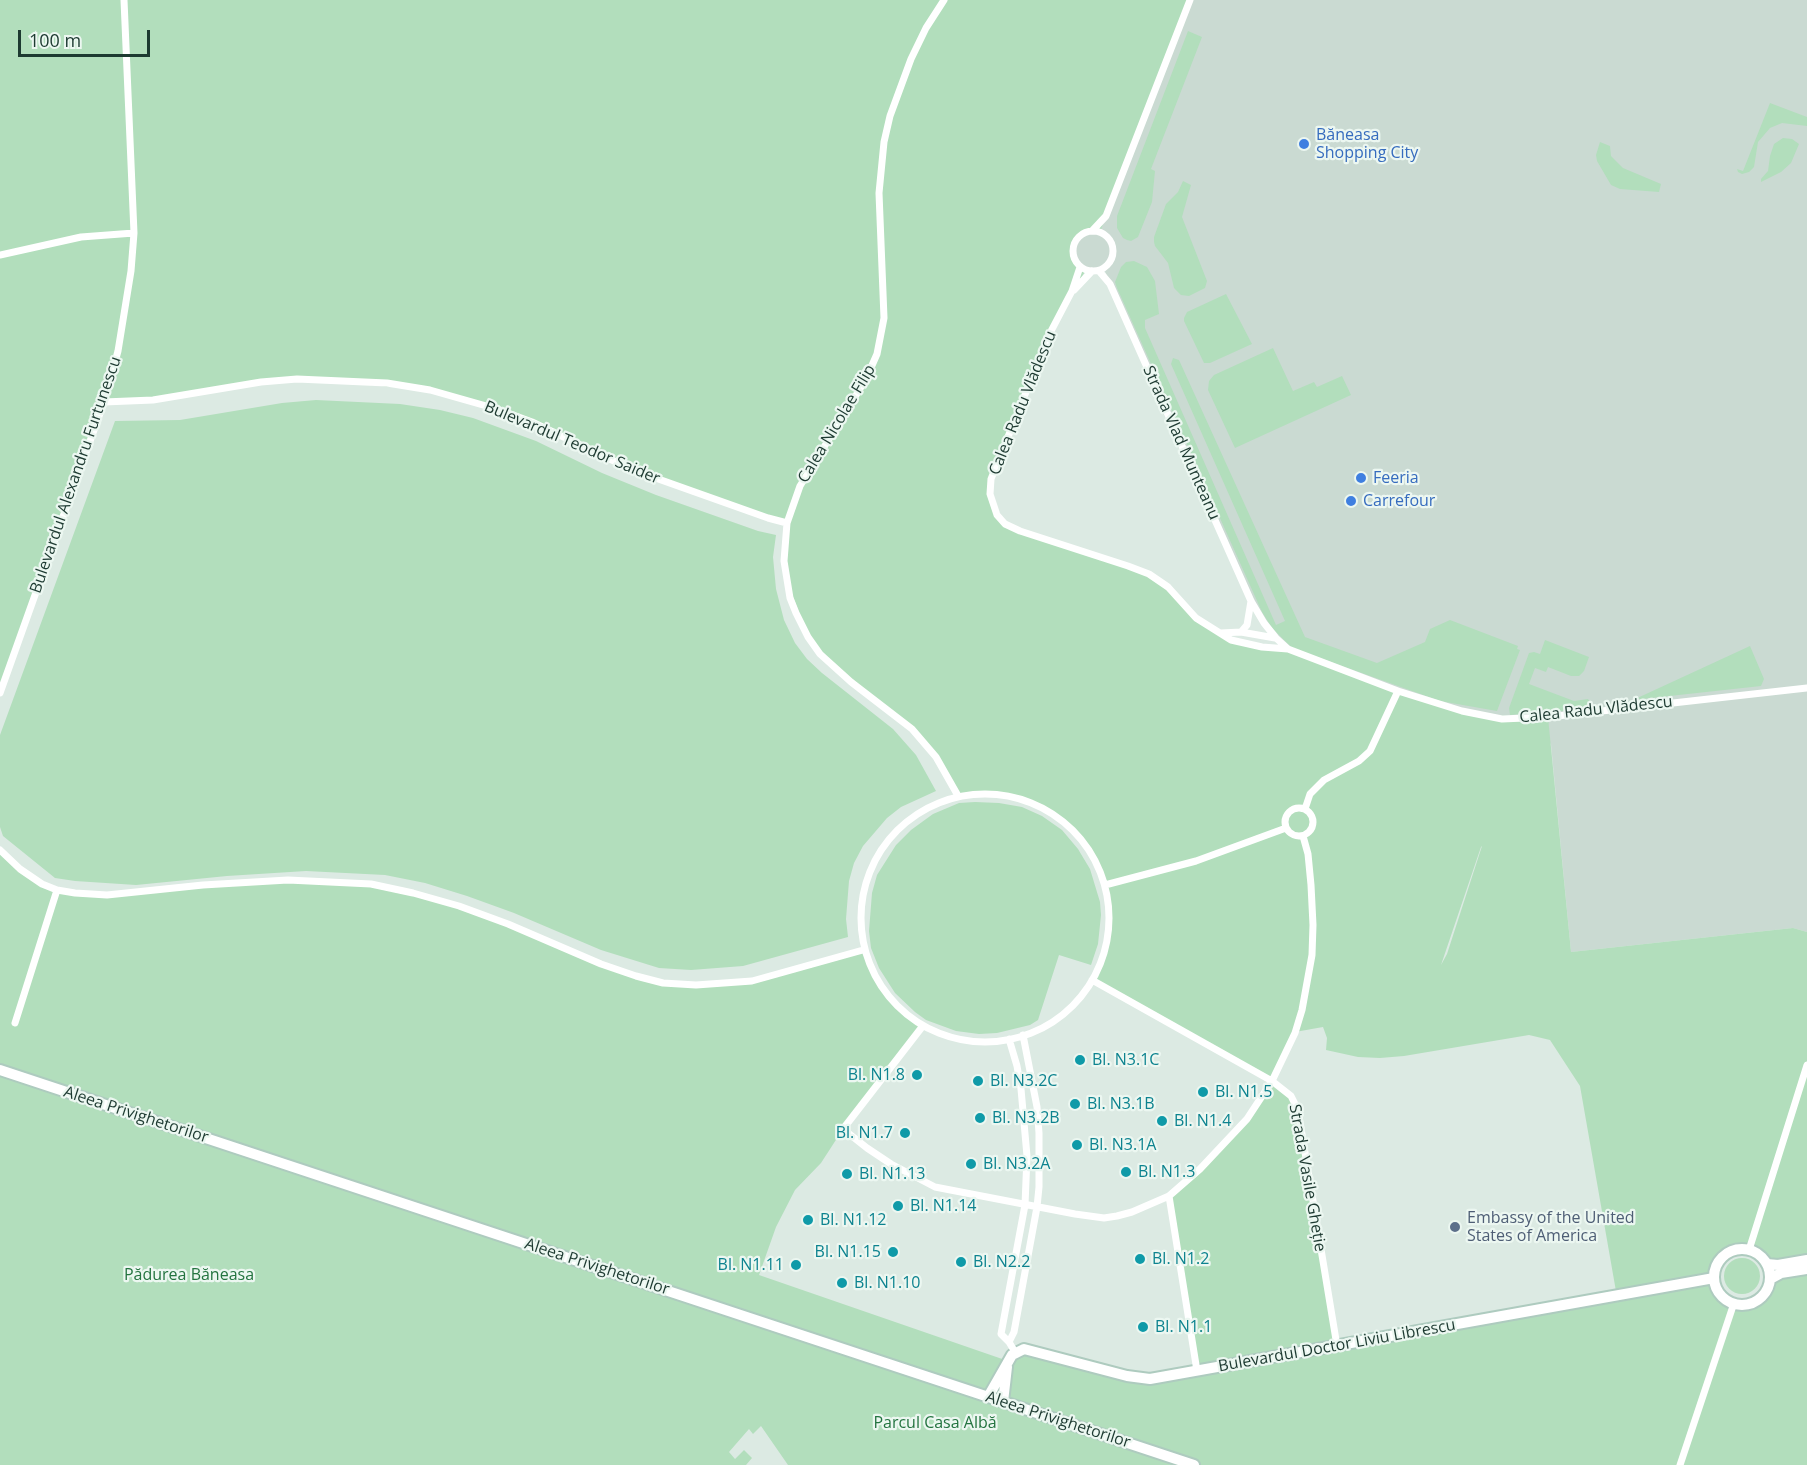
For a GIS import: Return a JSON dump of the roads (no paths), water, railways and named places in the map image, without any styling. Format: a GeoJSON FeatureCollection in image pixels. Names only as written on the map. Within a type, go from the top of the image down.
{"type":"FeatureCollection","features":[{"type":"Feature","properties":{"kind":"street","name":"Bulevardul Alexandru Furtunescu"},"geometry":{"type":"LineString","coordinates":[[0,693],[104,402],[120,340],[131,271],[134,233],[124,0]]}},
{"type":"Feature","properties":{"kind":"street","name":"Calea Nicolae Filip"},"geometry":{"type":"LineString","coordinates":[[944,0],[911,58],[890,116],[884,142],[879,193],[884,318],[877,354],[854,399],[807,471],[787,522],[784,546],[787,580],[795,613],[808,637],[820,654],[836,669],[919,736],[936,757],[957,794]]}},
{"type":"Feature","properties":{"kind":"street"},"geometry":{"type":"LineString","coordinates":[[1106,216],[1108,236],[1114,253],[1108,265],[1096,271],[1080,267],[1074,256],[1074,244],[1081,235],[1092,231],[1106,216],[1190,0]]}},
{"type":"Feature","properties":{"kind":"street"},"geometry":{"type":"LineString","coordinates":[[1092,231],[1108,236]]}},
{"type":"Feature","properties":{"kind":"street"},"geometry":{"type":"LineString","coordinates":[[0,255],[81,237],[134,233]]}},
{"type":"Feature","properties":{"kind":"street","name":"Strada Vlad Munteanu"},"geometry":{"type":"LineString","coordinates":[[1108,265],[1110,284],[1251,601]]}},
{"type":"Feature","properties":{"kind":"street","name":"Calea Radu Vlădescu"},"geometry":{"type":"LineString","coordinates":[[1080,267],[1072,291],[1049,335],[991,479],[990,494],[996,515],[1005,524],[1020,531],[1149,574],[1168,587],[1196,618],[1231,640],[1244,644],[1288,649]]}},
{"type":"Feature","properties":{"kind":"street","name":"Calea Radu Vlădescu"},"geometry":{"type":"LineString","coordinates":[[1072,291],[1096,271]]}},
{"type":"Feature","properties":{"kind":"street","name":"Strada Vlad Munteanu"},"geometry":{"type":"LineString","coordinates":[[1096,271],[1110,284]]}},
{"type":"Feature","properties":{"kind":"street","name":"Bulevardul Teodor Saider"},"geometry":{"type":"LineString","coordinates":[[104,402],[153,400],[261,382],[297,379],[387,383],[430,390],[497,409],[532,422],[633,470],[768,518],[787,522]]}},
{"type":"Feature","properties":{"kind":"street"},"geometry":{"type":"LineString","coordinates":[[1241,632],[1247,625],[1251,601]]}},
{"type":"Feature","properties":{"kind":"street","name":"Calea Radu Vlădescu"},"geometry":{"type":"LineString","coordinates":[[1251,601],[1263,623],[1276,638],[1288,649],[1302,656],[1398,691],[1462,711],[1502,718],[1524,719],[1807,688]]}},
{"type":"Feature","properties":{"kind":"street"},"geometry":{"type":"LineString","coordinates":[[1244,644],[1260,634],[1263,623]]}},
{"type":"Feature","properties":{"kind":"street","name":"Calea Radu Vlădescu"},"geometry":{"type":"LineString","coordinates":[[1218,632],[1232,634],[1241,632],[1276,638]]}},
{"type":"Feature","properties":{"kind":"street"},"geometry":{"type":"LineString","coordinates":[[1305,809],[1310,794],[1324,780],[1359,761],[1370,751],[1398,691]]}},
{"type":"Feature","properties":{"kind":"street"},"geometry":{"type":"LineString","coordinates":[[957,794],[1000,794],[1025,799],[1046,808],[1067,824],[1085,843],[1105,885],[1108,914],[1105,945],[1092,980],[1077,1000],[1046,1025],[1009,1039],[979,1041],[954,1038],[922,1027],[889,998],[872,971],[863,950],[861,932],[864,891],[879,854],[905,823],[920,812],[957,794]]}},
{"type":"Feature","properties":{"kind":"street"},"geometry":{"type":"LineString","coordinates":[[1295,808],[1305,809],[1312,816],[1313,822],[1308,833],[1303,836],[1294,836],[1286,828],[1284,821],[1287,813],[1295,808]]}},
{"type":"Feature","properties":{"kind":"street"},"geometry":{"type":"LineString","coordinates":[[1105,885],[1196,861],[1286,828]]}},
{"type":"Feature","properties":{"kind":"street"},"geometry":{"type":"LineString","coordinates":[[922,1027],[843,1129],[867,1148],[891,1164],[935,1187],[1104,1218],[1132,1212],[1169,1196],[1200,1169],[1247,1119],[1272,1081],[1295,1032],[1302,1010],[1312,955],[1311,885],[1308,854],[1303,836]]}},
{"type":"Feature","properties":{"kind":"street"},"geometry":{"type":"LineString","coordinates":[[0,850],[20,869],[42,884],[57,890],[107,895],[203,885],[288,880],[371,884],[459,906],[508,924],[601,964],[663,983],[696,986],[752,981],[863,950]]}},
{"type":"Feature","properties":{"kind":"street"},"geometry":{"type":"LineString","coordinates":[[15,1023],[57,890]]}},
{"type":"Feature","properties":{"kind":"street","name":"Strada Vasile Gheție"},"geometry":{"type":"LineString","coordinates":[[1092,980],[1272,1081],[1291,1096],[1298,1110],[1337,1346]]}},
{"type":"Feature","properties":{"kind":"street"},"geometry":{"type":"LineString","coordinates":[[1003,1402],[1037,1207],[1039,1133],[1037,1107],[1023,1035]]}},
{"type":"Feature","properties":{"kind":"street"},"geometry":{"type":"LineString","coordinates":[[1009,1039],[1017,1066],[1025,1111],[1027,1173],[1024,1205],[1001,1334],[1011,1352]]}},
{"type":"Feature","properties":{"kind":"street"},"geometry":{"type":"LineString","coordinates":[[1749,1250],[1807,1065]]}},
{"type":"Feature","properties":{"kind":"street","name":"Aleea Privighetorilor"},"geometry":{"type":"LineString","coordinates":[[0,1070],[1194,1465]]}},
{"type":"Feature","properties":{"kind":"street"},"geometry":{"type":"LineString","coordinates":[[1169,1196],[1197,1371]]}},
{"type":"Feature","properties":{"kind":"street"},"geometry":{"type":"LineString","coordinates":[[1738,1249],[1749,1250],[1767,1264],[1770,1279],[1767,1289],[1758,1299],[1749,1304],[1734,1303],[1724,1298],[1718,1291],[1714,1278],[1718,1263],[1724,1256],[1738,1249]]}},
{"type":"Feature","properties":{"kind":"street"},"geometry":{"type":"LineString","coordinates":[[1767,1264],[1778,1265],[1807,1260]]}},
{"type":"Feature","properties":{"kind":"street"},"geometry":{"type":"LineString","coordinates":[[1770,1279],[1781,1273],[1807,1269]]}},
{"type":"Feature","properties":{"kind":"street","name":"Bulevardul Doctor Liviu Librescu"},"geometry":{"type":"LineString","coordinates":[[1011,1352],[1031,1349],[1138,1378],[1150,1379],[1714,1278]]}},
{"type":"Feature","properties":{"kind":"street"},"geometry":{"type":"LineString","coordinates":[[1680,1465],[1734,1303]]}},
{"type":"Feature","properties":{"kind":"street"},"geometry":{"type":"LineString","coordinates":[[988,1397],[1011,1352]]}},
{"type":"Feature","properties":{"kind":"place","name":"Băneasa Shopping City"},"geometry":{"type":"Point","coordinates":[1304,144]}},
{"type":"Feature","properties":{"kind":"place","name":"Feeria"},"geometry":{"type":"Point","coordinates":[1361,478]}},
{"type":"Feature","properties":{"kind":"place","name":"Carrefour"},"geometry":{"type":"Point","coordinates":[1351,501]}},
{"type":"Feature","properties":{"kind":"place","name":"Bl. N3.1C"},"geometry":{"type":"Point","coordinates":[1080,1060]}},
{"type":"Feature","properties":{"kind":"place","name":"Bl. N1.8"},"geometry":{"type":"Point","coordinates":[917,1075]}},
{"type":"Feature","properties":{"kind":"place","name":"Bl. N3.2C"},"geometry":{"type":"Point","coordinates":[978,1081]}},
{"type":"Feature","properties":{"kind":"place","name":"Bl. N1.5"},"geometry":{"type":"Point","coordinates":[1203,1092]}},
{"type":"Feature","properties":{"kind":"place","name":"Bl. N3.1B"},"geometry":{"type":"Point","coordinates":[1075,1104]}},
{"type":"Feature","properties":{"kind":"place","name":"Bl. N3.2B"},"geometry":{"type":"Point","coordinates":[980,1118]}},
{"type":"Feature","properties":{"kind":"place","name":"Bl. N1.4"},"geometry":{"type":"Point","coordinates":[1162,1121]}},
{"type":"Feature","properties":{"kind":"place","name":"Bl. N1.7"},"geometry":{"type":"Point","coordinates":[905,1133]}},
{"type":"Feature","properties":{"kind":"place","name":"Bl. N3.1A"},"geometry":{"type":"Point","coordinates":[1077,1145]}},
{"type":"Feature","properties":{"kind":"place","name":"Bl. N3.2A"},"geometry":{"type":"Point","coordinates":[971,1164]}},
{"type":"Feature","properties":{"kind":"place","name":"Bl. N1.3"},"geometry":{"type":"Point","coordinates":[1126,1172]}},
{"type":"Feature","properties":{"kind":"place","name":"Bl. N1.13"},"geometry":{"type":"Point","coordinates":[847,1174]}},
{"type":"Feature","properties":{"kind":"place","name":"Bl. N1.14"},"geometry":{"type":"Point","coordinates":[898,1206]}},
{"type":"Feature","properties":{"kind":"place","name":"Bl. N1.12"},"geometry":{"type":"Point","coordinates":[808,1220]}},
{"type":"Feature","properties":{"kind":"place","name":"Embassy of the United States of America"},"geometry":{"type":"Point","coordinates":[1455,1227]}},
{"type":"Feature","properties":{"kind":"place","name":"Bl. N1.15"},"geometry":{"type":"Point","coordinates":[893,1252]}},
{"type":"Feature","properties":{"kind":"place","name":"Bl. N1.2"},"geometry":{"type":"Point","coordinates":[1140,1259]}},
{"type":"Feature","properties":{"kind":"place","name":"Bl. N2.2"},"geometry":{"type":"Point","coordinates":[961,1262]}},
{"type":"Feature","properties":{"kind":"place","name":"Bl. N1.11"},"geometry":{"type":"Point","coordinates":[796,1265]}},
{"type":"Feature","properties":{"kind":"place","name":"Bl. N1.10"},"geometry":{"type":"Point","coordinates":[842,1283]}},
{"type":"Feature","properties":{"kind":"place","name":"Bl. N1.1"},"geometry":{"type":"Point","coordinates":[1143,1327]}},
{"type":"Feature","properties":{"kind":"park label","name":"Pădurea Băneasa"},"geometry":{"type":"Point","coordinates":[189,1275]}},
{"type":"Feature","properties":{"kind":"park label","name":"Parcul Casa Albă"},"geometry":{"type":"Point","coordinates":[935,1423]}}]}
